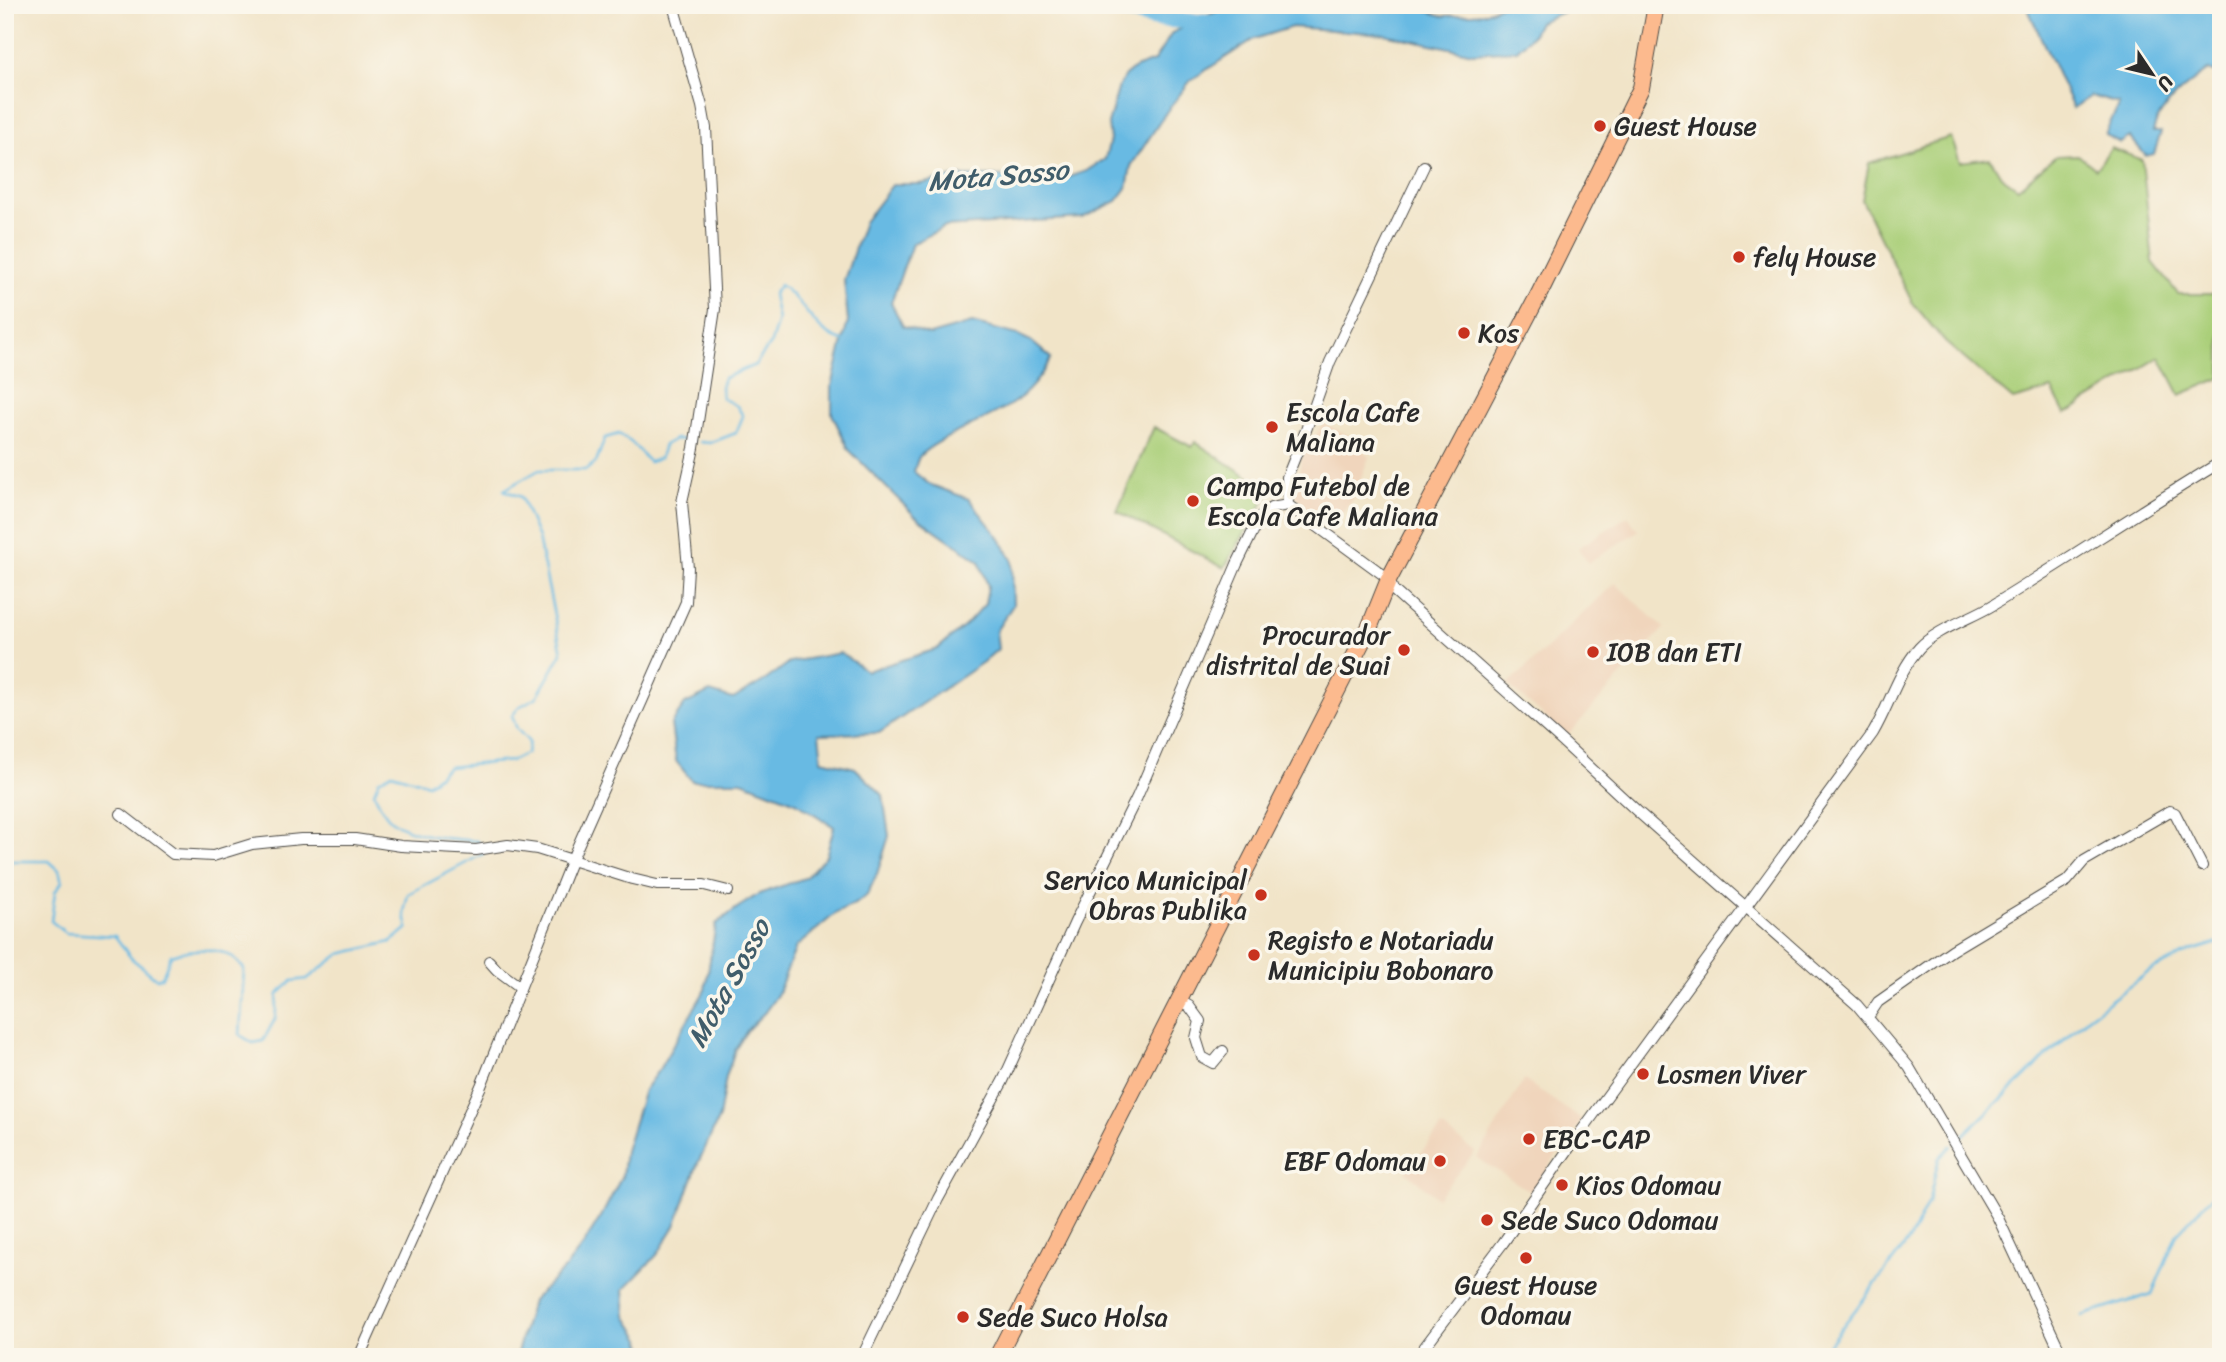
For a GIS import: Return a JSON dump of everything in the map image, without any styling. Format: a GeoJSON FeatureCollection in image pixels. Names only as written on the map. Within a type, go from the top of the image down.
{"type":"FeatureCollection","features":[{"type":"Feature","properties":{"kind":"main road"},"geometry":{"type":"LineString","coordinates":[[997,1357],[1641,89],[1656,5]]}},
{"type":"Feature","properties":{"kind":"street"},"geometry":{"type":"LineString","coordinates":[[359,1357],[481,1086],[572,859],[686,602],[688,568],[682,502],[694,448],[715,309],[706,128],[673,5]]}},
{"type":"Feature","properties":{"kind":"street"},"geometry":{"type":"LineString","coordinates":[[1288,505],[1287,477],[1307,430],[1330,362],[1424,166]]}},
{"type":"Feature","properties":{"kind":"street"},"geometry":{"type":"LineString","coordinates":[[1417,1357],[1503,1243],[1572,1144],[1873,733],[1894,689],[1919,648],[1928,640],[1988,609],[2221,462]]}},
{"type":"Feature","properties":{"kind":"street"},"geometry":{"type":"LineString","coordinates":[[862,1357],[939,1199],[1003,1081],[1075,922],[1137,797],[1237,564],[1261,517],[1271,508],[1288,505],[1390,579],[1393,590],[1868,1017],[1909,1067],[1998,1218],[2063,1357]]}},
{"type":"Feature","properties":{"kind":"street"},"geometry":{"type":"LineString","coordinates":[[1868,1017],[1878,1002],[1952,950],[2067,881],[2084,861],[2170,810],[2175,813],[2203,866]]}},
{"type":"Feature","properties":{"kind":"street"},"geometry":{"type":"LineString","coordinates":[[121,814],[173,854],[213,856],[252,844],[300,839],[355,839],[401,846],[482,850],[509,845],[537,849],[657,885],[704,885],[729,891]]}},
{"type":"Feature","properties":{"kind":"street"},"geometry":{"type":"LineString","coordinates":[[489,961],[520,987]]}},
{"type":"Feature","properties":{"kind":"street"},"geometry":{"type":"LineString","coordinates":[[1178,1000],[1189,1006],[1200,1021],[1196,1038],[1202,1058],[1213,1063],[1223,1051]]}},
{"type":"Feature","properties":{"kind":"shaded area"},"geometry":{"type":"Polygon","coordinates":[[[1323,423],[1349,436],[1369,457],[1352,501],[1330,525],[1306,511],[1295,494],[1301,460],[1323,423]]]}},
{"type":"Feature","properties":{"kind":"shaded area"},"geometry":{"type":"Polygon","coordinates":[[[1628,516],[1638,531],[1588,563],[1578,548],[1628,516]]]}},
{"type":"Feature","properties":{"kind":"shaded area","name":"IOB dan ETI"},"geometry":{"type":"Polygon","coordinates":[[[1615,583],[1664,628],[1567,736],[1508,685],[1615,583]]]}},
{"type":"Feature","properties":{"kind":"shaded area","name":"EBC-CAP"},"geometry":{"type":"Polygon","coordinates":[[[1524,1080],[1582,1120],[1531,1192],[1477,1158],[1524,1080]]]}},
{"type":"Feature","properties":{"kind":"shaded area","name":"EBF Odomau"},"geometry":{"type":"Polygon","coordinates":[[[1442,1127],[1475,1152],[1437,1198],[1406,1171],[1442,1127]]]}},
{"type":"Feature","properties":{"kind":"green space"},"geometry":{"type":"Polygon","coordinates":[[[1951,137],[1960,162],[1990,158],[2001,176],[2018,188],[2056,156],[2078,155],[2096,169],[2111,148],[2142,160],[2153,262],[2178,294],[2221,294],[2221,378],[2180,395],[2160,357],[2065,414],[2052,389],[2013,400],[1945,342],[1912,302],[1862,200],[1869,163],[1951,137]]]}},
{"type":"Feature","properties":{"kind":"green space","name":"Campo Futebol de Escola Cafe Maliana"},"geometry":{"type":"Polygon","coordinates":[[[1154,427],[1192,447],[1195,442],[1270,491],[1224,568],[1117,511],[1154,427]]]}},
{"type":"Feature","properties":{"kind":"water","name":"Mota Sosso"},"geometry":{"type":"Polygon","coordinates":[[[1229,5],[1428,5],[1425,10],[1443,16],[1484,13],[1501,5],[1580,5],[1539,22],[1533,34],[1517,50],[1473,53],[1384,34],[1292,27],[1254,39],[1191,80],[1131,166],[1127,188],[1117,201],[1082,218],[944,227],[912,244],[891,303],[903,326],[930,335],[972,323],[1018,335],[1031,341],[1051,358],[1035,383],[1019,399],[926,451],[919,457],[914,472],[929,484],[969,499],[1012,559],[1013,605],[996,631],[998,649],[879,733],[819,734],[822,760],[855,768],[883,795],[889,836],[867,895],[836,913],[796,947],[777,995],[748,1029],[735,1050],[726,1077],[719,1118],[698,1163],[675,1226],[657,1255],[624,1289],[626,1316],[641,1339],[646,1357],[519,1357],[517,1353],[532,1301],[565,1268],[584,1244],[622,1176],[625,1151],[644,1090],[660,1068],[705,990],[716,924],[759,894],[805,878],[826,856],[834,827],[796,802],[742,781],[692,781],[676,761],[671,724],[685,704],[710,692],[733,699],[790,662],[840,653],[867,671],[937,649],[966,625],[985,604],[988,586],[979,561],[915,516],[849,450],[832,414],[832,386],[848,321],[844,280],[864,222],[893,184],[919,184],[960,176],[999,176],[1032,182],[1066,178],[1086,171],[1105,159],[1110,140],[1108,124],[1119,86],[1125,76],[1135,68],[1154,61],[1172,33],[1229,5]]]}},
{"type":"Feature","properties":{"kind":"water"},"geometry":{"type":"Polygon","coordinates":[[[2026,5],[2221,5],[2221,75],[2208,70],[2175,96],[2156,122],[2153,132],[2161,132],[2154,154],[2146,156],[2130,137],[2120,143],[2105,134],[2119,104],[2091,96],[2073,108],[2026,5]]]}},
{"type":"Feature","properties":{"kind":"waterway"},"geometry":{"type":"LineString","coordinates":[[1096,5],[1157,19],[1214,23]]}},
{"type":"Feature","properties":{"kind":"waterway"},"geometry":{"type":"LineString","coordinates":[[700,442],[710,443],[736,433],[743,416],[737,406],[722,398],[721,387],[724,378],[755,365],[771,343],[778,320],[773,294],[780,285],[796,299],[816,324],[843,341]]}},
{"type":"Feature","properties":{"kind":"waterway"},"geometry":{"type":"LineString","coordinates":[[479,845],[478,841],[430,835],[406,828],[388,817],[374,793],[379,780],[392,773],[428,784],[448,767],[511,761],[527,753],[529,742],[517,729],[512,716],[519,707],[537,697],[562,653],[538,538],[521,497],[504,490],[539,470],[586,470],[596,462],[605,438],[619,434],[632,443],[649,462],[660,458],[664,445],[675,439],[693,441]]}},
{"type":"Feature","properties":{"kind":"waterway"},"geometry":{"type":"LineString","coordinates":[[5,861],[49,861],[59,870],[62,882],[55,892],[51,921],[66,933],[115,936],[131,958],[157,979],[162,977],[171,955],[178,953],[210,950],[233,958],[244,969],[240,1035],[253,1043],[263,1041],[275,1019],[278,994],[292,981],[307,979],[340,954],[391,942],[408,928],[404,912],[408,894],[483,854],[482,851]]}},
{"type":"Feature","properties":{"kind":"waterway"},"geometry":{"type":"LineString","coordinates":[[1956,1142],[2087,1018],[2150,971],[2191,951],[2221,942]]}},
{"type":"Feature","properties":{"kind":"waterway"},"geometry":{"type":"LineString","coordinates":[[1819,1357],[1910,1239],[1929,1200],[1939,1158],[1951,1146]]}},
{"type":"Feature","properties":{"kind":"waterway"},"geometry":{"type":"LineString","coordinates":[[2082,1316],[2152,1294],[2177,1234],[2221,1187]]}},
{"type":"Feature","properties":{"kind":"place","name":"Guest House"},"geometry":{"type":"Point","coordinates":[1600,126]}},
{"type":"Feature","properties":{"kind":"place","name":"fely House"},"geometry":{"type":"Point","coordinates":[1739,257]}},
{"type":"Feature","properties":{"kind":"place","name":"Kos"},"geometry":{"type":"Point","coordinates":[1464,333]}},
{"type":"Feature","properties":{"kind":"place","name":"Escola Cafe Maliana"},"geometry":{"type":"Point","coordinates":[1272,427]}},
{"type":"Feature","properties":{"kind":"place","name":"Campo Futebol de Escola Cafe Maliana"},"geometry":{"type":"Point","coordinates":[1193,501]}},
{"type":"Feature","properties":{"kind":"place","name":"Procurador distrital de Suai"},"geometry":{"type":"Point","coordinates":[1404,650]}},
{"type":"Feature","properties":{"kind":"place","name":"IOB dan ETI"},"geometry":{"type":"Point","coordinates":[1593,652]}},
{"type":"Feature","properties":{"kind":"place","name":"Servico Municipal Obras Publika"},"geometry":{"type":"Point","coordinates":[1261,895]}},
{"type":"Feature","properties":{"kind":"place","name":"Registo e Notariadu Municipiu Bobonaro"},"geometry":{"type":"Point","coordinates":[1254,955]}},
{"type":"Feature","properties":{"kind":"place","name":"Losmen Viver"},"geometry":{"type":"Point","coordinates":[1643,1074]}},
{"type":"Feature","properties":{"kind":"place","name":"EBC-CAP"},"geometry":{"type":"Point","coordinates":[1529,1139]}},
{"type":"Feature","properties":{"kind":"place","name":"EBF Odomau"},"geometry":{"type":"Point","coordinates":[1440,1161]}},
{"type":"Feature","properties":{"kind":"place","name":"Kios Odomau"},"geometry":{"type":"Point","coordinates":[1562,1185]}},
{"type":"Feature","properties":{"kind":"place","name":"Sede Suco Odomau"},"geometry":{"type":"Point","coordinates":[1487,1220]}},
{"type":"Feature","properties":{"kind":"place","name":"Guest House Odomau"},"geometry":{"type":"Point","coordinates":[1526,1258]}},
{"type":"Feature","properties":{"kind":"place","name":"Sede Suco Holsa"},"geometry":{"type":"Point","coordinates":[963,1317]}}]}
